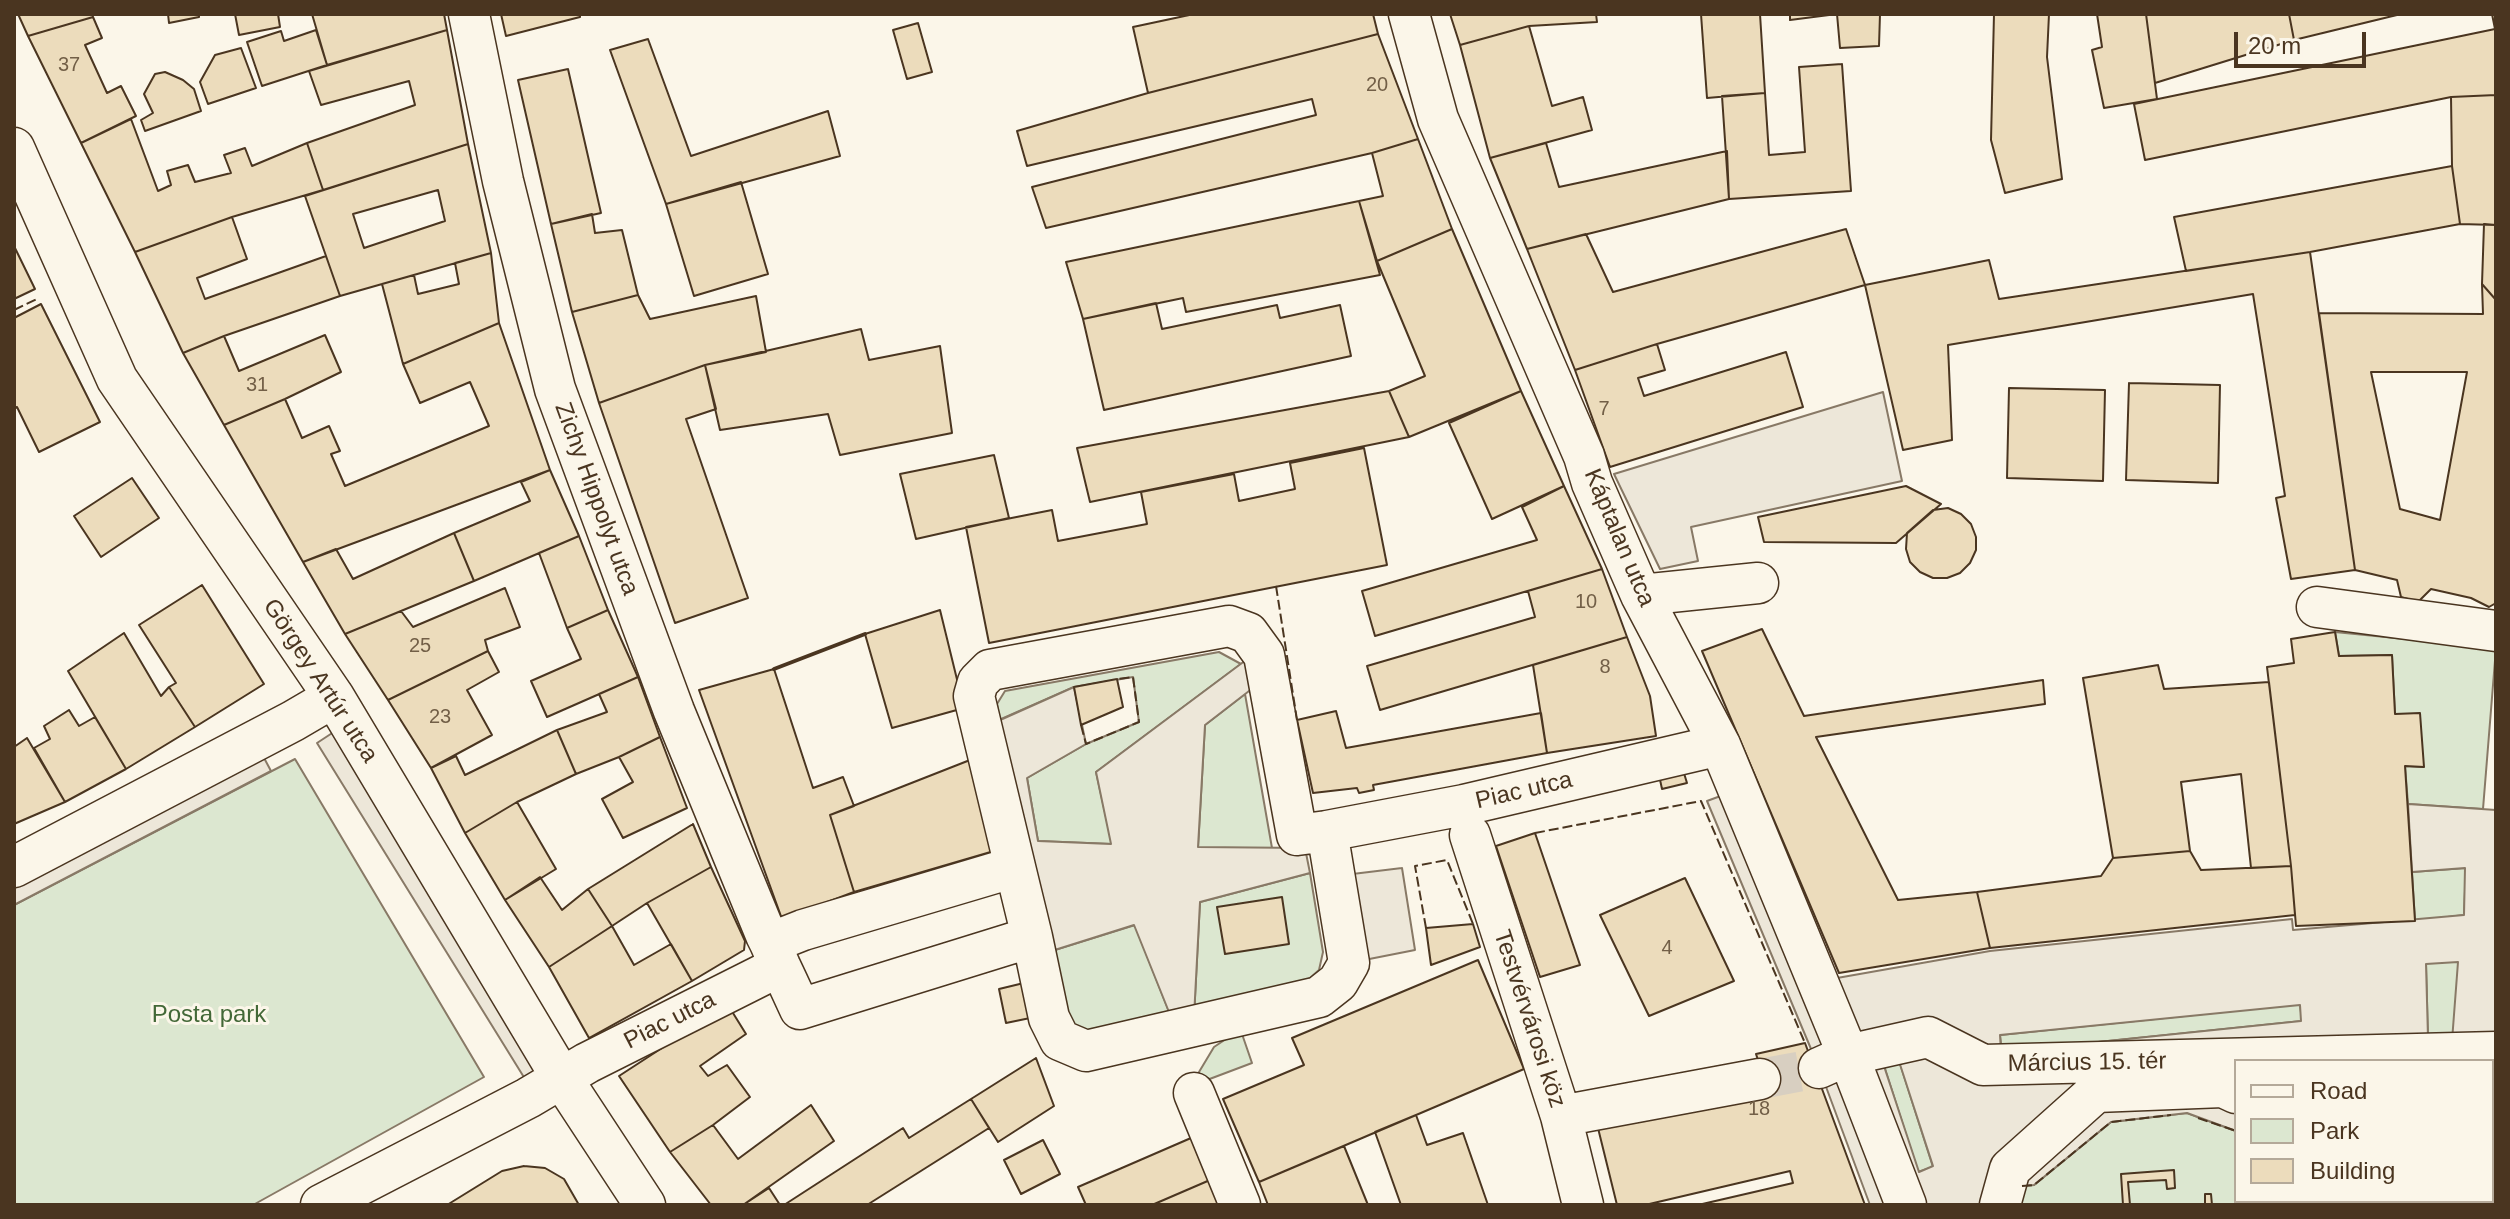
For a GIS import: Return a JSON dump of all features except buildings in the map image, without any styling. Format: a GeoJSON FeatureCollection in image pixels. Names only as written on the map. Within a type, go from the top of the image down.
{"type":"FeatureCollection","features":[{"type":"Feature","properties":{"kind":"street","name":"Zichy Hippolyt utca"},"geometry":{"type":"LineString","coordinates":[[469,14],[503,181],[555,389],[674,711],[800,1009],[1032,937]]}},
{"type":"Feature","properties":{"kind":"street","name":"Káptalan utca"},"geometry":{"type":"LineString","coordinates":[[1409,14],[1438,119],[1584,456],[1592,483],[1641,595],[1720,745],[1737,784],[1834,1061]]}},
{"type":"Feature","properties":{"kind":"street","name":"Görgey Artúr utca"},"geometry":{"type":"LineString","coordinates":[[14,148],[117,379],[334,697],[561,1077],[645,1205]]}},
{"type":"Feature","properties":{"kind":"street"},"geometry":{"type":"LineString","coordinates":[[1641,595],[1758,583]]}},
{"type":"Feature","properties":{"kind":"street"},"geometry":{"type":"LineString","coordinates":[[2317,607],[2496,631]]}},
{"type":"Feature","properties":{"kind":"street"},"geometry":{"type":"LineString","coordinates":[[1229,626],[1248,633],[1264,655],[1297,835],[1327,831],[1349,963],[1338,982],[1319,997],[1086,1051],[1060,1040],[1049,1018],[974,696],[978,682],[990,670],[1229,626]]}},
{"type":"Feature","properties":{"kind":"street"},"geometry":{"type":"LineString","coordinates":[[14,867],[334,697]]}},
{"type":"Feature","properties":{"kind":"street","name":"Piac utca"},"geometry":{"type":"LineString","coordinates":[[1327,831],[1464,805],[1720,745]]}},
{"type":"Feature","properties":{"kind":"street","name":"Testvérvárosi köz"},"geometry":{"type":"LineString","coordinates":[[1470,835],[1561,1116],[1583,1205]]}},
{"type":"Feature","properties":{"kind":"street","name":"Piac utca"},"geometry":{"type":"LineString","coordinates":[[561,1077],[775,954],[803,930],[1015,867]]}},
{"type":"Feature","properties":{"kind":"street","name":"Március 15. tér"},"geometry":{"type":"LineString","coordinates":[[1834,1061],[1928,1037],[1983,1065],[2496,1052]]}},
{"type":"Feature","properties":{"kind":"street"},"geometry":{"type":"LineString","coordinates":[[1834,1061],[1906,1205]]}},
{"type":"Feature","properties":{"kind":"street"},"geometry":{"type":"LineString","coordinates":[[2494,1098],[2496,1068]]}},
{"type":"Feature","properties":{"kind":"street"},"geometry":{"type":"LineString","coordinates":[[321,1205],[528,1098],[561,1077]]}},
{"type":"Feature","properties":{"kind":"street"},"geometry":{"type":"LineString","coordinates":[[1561,1116],[1760,1079]]}},
{"type":"Feature","properties":{"kind":"street"},"geometry":{"type":"LineString","coordinates":[[2000,1205],[2010,1169],[2096,1092],[2184,1101],[2223,1087],[2234,1092]]}},
{"type":"Feature","properties":{"kind":"street"},"geometry":{"type":"LineString","coordinates":[[1194,1093],[1240,1205]]}},
{"type":"Feature","properties":{"kind":"green space"},"geometry":{"type":"Polygon","coordinates":[[[2335,632],[2496,648],[2483,809],[2408,804],[2405,766],[2423,767],[2395,714],[2392,655],[2339,656],[2335,632]]]}},
{"type":"Feature","properties":{"kind":"green space"},"geometry":{"type":"Polygon","coordinates":[[[1219,652],[1241,664],[1096,772],[1112,844],[1038,841],[1027,778],[1086,744],[1139,722],[1133,677],[1074,687],[999,720],[997,704],[1005,691],[1219,652]]]}},
{"type":"Feature","properties":{"kind":"green space"},"geometry":{"type":"Polygon","coordinates":[[[1245,694],[1272,848],[1198,848],[1205,725],[1245,694]]]}},
{"type":"Feature","properties":{"kind":"green space","name":"Posta park"},"geometry":{"type":"Polygon","coordinates":[[[295,759],[484,1077],[253,1205],[14,1205],[14,905],[295,759]]]}},
{"type":"Feature","properties":{"kind":"green space"},"geometry":{"type":"Polygon","coordinates":[[[2466,868],[2464,915],[2415,921],[2412,872],[2466,868]]]}},
{"type":"Feature","properties":{"kind":"green space"},"geometry":{"type":"Polygon","coordinates":[[[1310,873],[1323,952],[1319,970],[1302,985],[1194,1017],[1200,902],[1310,873]]]}},
{"type":"Feature","properties":{"kind":"green space"},"geometry":{"type":"Polygon","coordinates":[[[1135,925],[1173,1022],[1069,1033],[1042,954],[1135,925]]]}},
{"type":"Feature","properties":{"kind":"green space"},"geometry":{"type":"Polygon","coordinates":[[[2459,961],[2453,1041],[2428,1039],[2426,963],[2459,961]]]}},
{"type":"Feature","properties":{"kind":"green space"},"geometry":{"type":"Polygon","coordinates":[[[2300,1004],[2302,1021],[2002,1052],[2000,1035],[2300,1004]]]}},
{"type":"Feature","properties":{"kind":"green space"},"geometry":{"type":"Polygon","coordinates":[[[1242,1034],[1252,1063],[1199,1083],[1199,1072],[1214,1047],[1229,1037],[1242,1034]]]}},
{"type":"Feature","properties":{"kind":"green space"},"geometry":{"type":"Polygon","coordinates":[[[1895,1048],[1933,1167],[1918,1172],[1880,1053],[1895,1048]]]}},
{"type":"Feature","properties":{"kind":"green space"},"geometry":{"type":"Polygon","coordinates":[[[2187,1113],[2234,1130],[2234,1203],[2342,1205],[2020,1205],[2018,1186],[2034,1185],[2111,1122],[2187,1113]]]}},
{"type":"Feature","properties":{"kind":"shaded area"},"geometry":{"type":"Polygon","coordinates":[[[1883,392],[1902,481],[1691,527],[1698,561],[1660,569],[1614,474],[1883,392]]]}},
{"type":"Feature","properties":{"kind":"shaded area"},"geometry":{"type":"Polygon","coordinates":[[[1246,660],[1262,681],[1205,725],[1198,847],[1305,848],[1310,873],[1200,902],[1194,1017],[1173,1022],[1134,925],[1042,954],[989,725],[1074,687],[1086,744],[1027,778],[1038,841],[1111,844],[1096,772],[1246,660]]]}},
{"type":"Feature","properties":{"kind":"shaded area"},"geometry":{"type":"Polygon","coordinates":[[[349,722],[557,1069],[530,1087],[317,743],[349,722]]]}},
{"type":"Feature","properties":{"kind":"shaded area"},"geometry":{"type":"Polygon","coordinates":[[[255,741],[271,771],[14,905],[14,867],[255,741]]]}},
{"type":"Feature","properties":{"kind":"shaded area"},"geometry":{"type":"Polygon","coordinates":[[[1753,784],[1837,978],[1990,951],[2292,919],[2293,930],[2464,915],[2465,868],[2412,872],[2408,804],[2496,810],[2496,1205],[2437,1205],[2494,1203],[2494,1059],[2234,1059],[2234,1130],[2187,1113],[2111,1122],[2034,1185],[2018,1186],[2020,1205],[1870,1205],[1819,1068],[1707,801],[1753,784]],[[2458,962],[2426,964],[2428,1038],[2452,1041],[2458,962]],[[2300,1005],[2000,1035],[2001,1052],[2301,1021],[2300,1005]],[[1895,1049],[1880,1054],[1919,1172],[1933,1166],[1895,1049]]]}},
{"type":"Feature","properties":{"kind":"shaded area"},"geometry":{"type":"Polygon","coordinates":[[[1402,868],[1415,950],[1349,963],[1336,876],[1402,868]]]}},
{"type":"Feature","properties":{"kind":"tunnel"},"geometry":{"type":"LineString","coordinates":[[1760,1079],[1819,1068]]}},
{"type":"Feature","properties":{"kind":"fence"},"geometry":{"type":"LineString","coordinates":[[14,310],[39,298]]}},
{"type":"Feature","properties":{"kind":"fence"},"geometry":{"type":"LineString","coordinates":[[1276,586],[1297,720]]}},
{"type":"Feature","properties":{"kind":"fence"},"geometry":{"type":"LineString","coordinates":[[1081,725],[1086,744],[1139,722],[1133,677],[1117,679]]}},
{"type":"Feature","properties":{"kind":"fence"},"geometry":{"type":"LineString","coordinates":[[1535,833],[1701,801],[1805,1043]]}},
{"type":"Feature","properties":{"kind":"fence"},"geometry":{"type":"LineString","coordinates":[[1426,928],[1415,866],[1447,860],[1473,924]]}},
{"type":"Feature","properties":{"kind":"fence"},"geometry":{"type":"LineString","coordinates":[[2022,1186],[2034,1185],[2111,1122],[2171,1115]]}},
{"type":"Feature","properties":{"kind":"fence"},"geometry":{"type":"LineString","coordinates":[[2198,1118],[2234,1130]]}},
{"type":"Feature","properties":{"kind":"wall"},"geometry":{"type":"LineString","coordinates":[[774,669],[865,634]]}}]}
